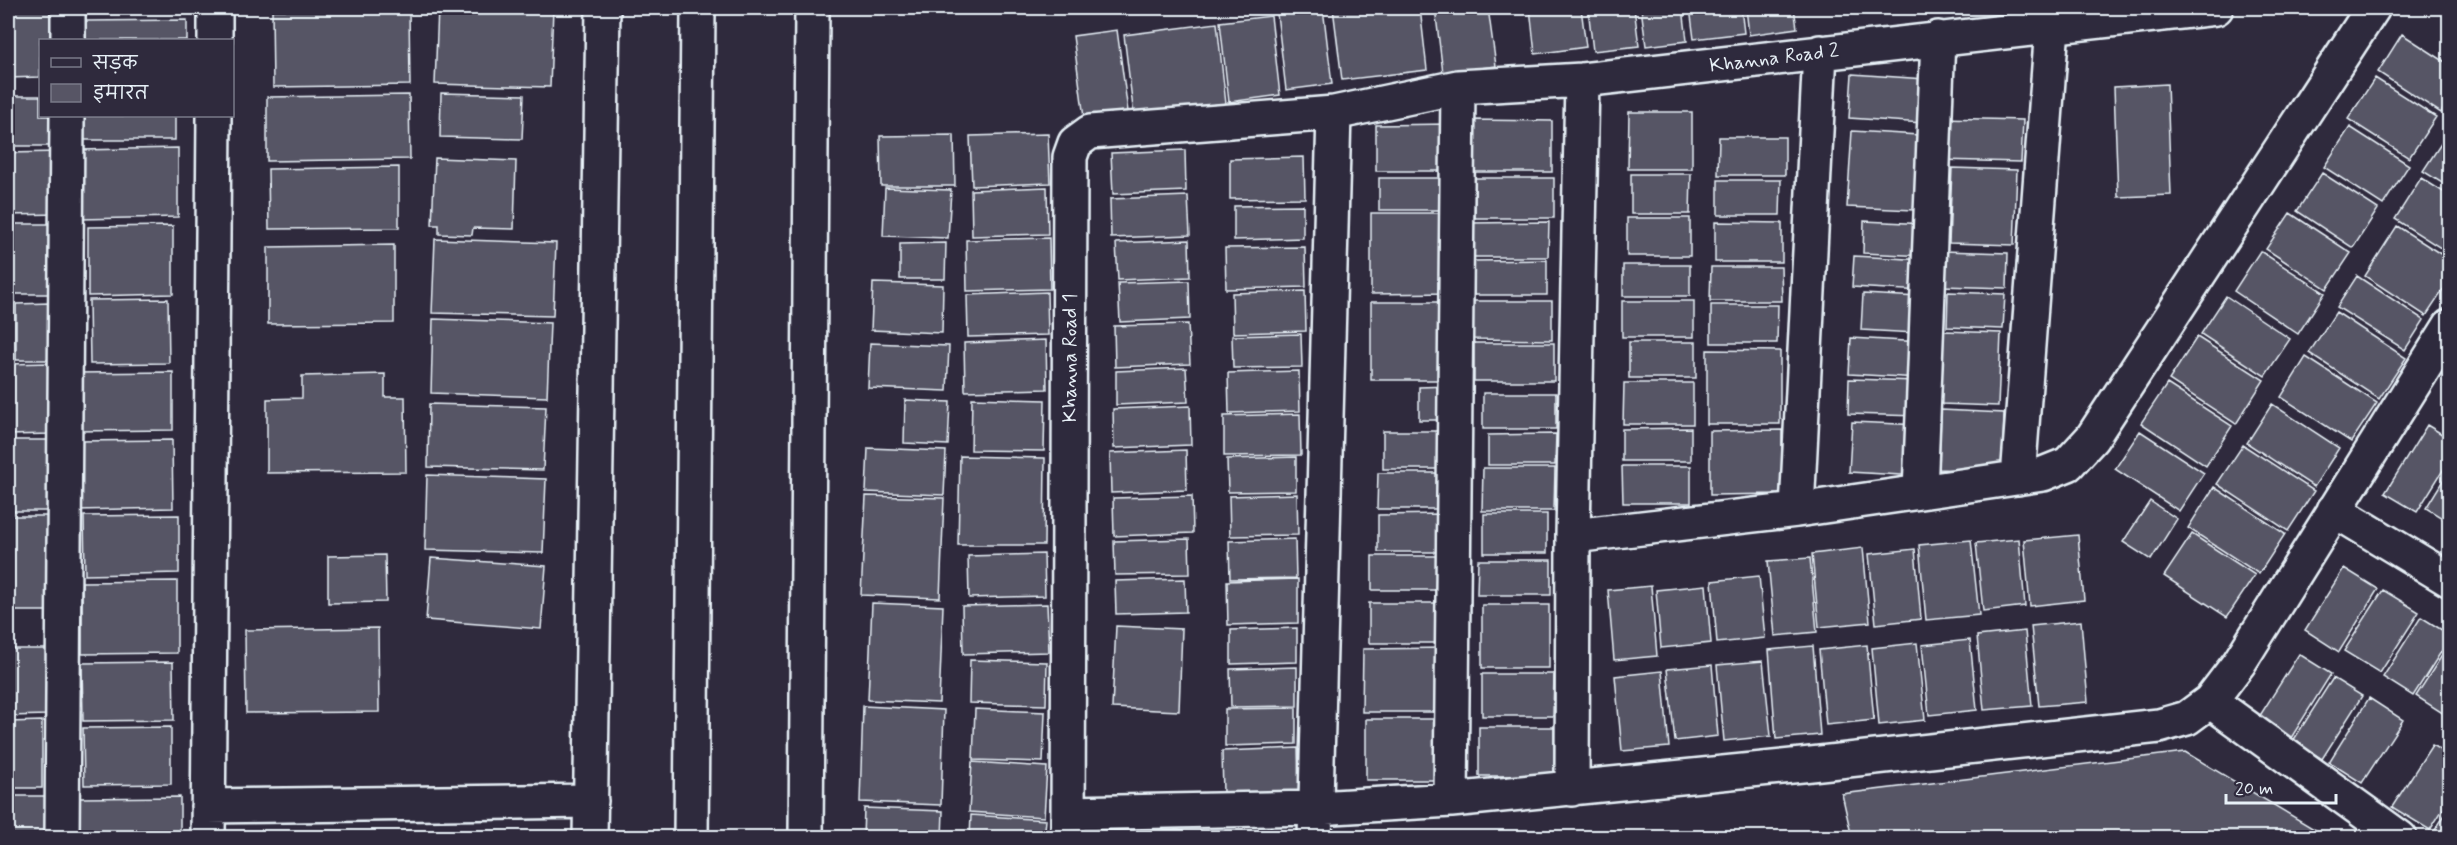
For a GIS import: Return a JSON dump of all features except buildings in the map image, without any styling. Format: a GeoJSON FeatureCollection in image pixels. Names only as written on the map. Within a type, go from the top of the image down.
{"type":"FeatureCollection","features":[{"type":"Feature","properties":{"kind":"street"},"geometry":{"type":"LineString","coordinates":[[68,8],[68,39]]}},
{"type":"Feature","properties":{"kind":"street"},"geometry":{"type":"LineString","coordinates":[[215,8],[215,39]]}},
{"type":"Feature","properties":{"kind":"street"},"geometry":{"type":"LineString","coordinates":[[590,837],[603,8]]}},
{"type":"Feature","properties":{"kind":"street"},"geometry":{"type":"LineString","coordinates":[[691,837],[698,8]]}},
{"type":"Feature","properties":{"kind":"street"},"geometry":{"type":"LineString","coordinates":[[806,837],[812,8]]}},
{"type":"Feature","properties":{"kind":"street","name":"Khanna Road 2"},"geometry":{"type":"LineString","coordinates":[[1334,113],[1458,87],[1582,80],[2216,8]]}},
{"type":"Feature","properties":{"kind":"street"},"geometry":{"type":"LineString","coordinates":[[1573,536],[1797,510],[2018,478],[2043,474],[2068,464],[2092,438],[2373,8]]}},
{"type":"Feature","properties":{"kind":"street"},"geometry":{"type":"LineString","coordinates":[[2018,478],[2052,27]]}},
{"type":"Feature","properties":{"kind":"street"},"geometry":{"type":"LineString","coordinates":[[1920,492],[1938,38]]}},
{"type":"Feature","properties":{"kind":"street"},"geometry":{"type":"LineString","coordinates":[[1797,510],[1820,52]]}},
{"type":"Feature","properties":{"kind":"street"},"geometry":{"type":"LineString","coordinates":[[1572,789],[1573,536],[1582,80]]}},
{"type":"Feature","properties":{"kind":"street"},"geometry":{"type":"LineString","coordinates":[[1451,800],[1458,87]]}},
{"type":"Feature","properties":{"kind":"street"},"geometry":{"type":"LineString","coordinates":[[1316,823],[1334,113]]}},
{"type":"Feature","properties":{"kind":"street","name":"Khanna Road 1"},"geometry":{"type":"LineString","coordinates":[[1068,825],[1070,157],[1075,142],[1090,132],[1334,113]]}},
{"type":"Feature","properties":{"kind":"street"},"geometry":{"type":"LineString","coordinates":[[62,837],[67,117]]}},
{"type":"Feature","properties":{"kind":"street"},"geometry":{"type":"LineString","coordinates":[[214,117],[208,822],[591,801]]}},
{"type":"Feature","properties":{"kind":"street"},"geometry":{"type":"LineString","coordinates":[[1068,825],[1316,823],[1451,800],[2160,726],[2187,718],[2210,701],[2239,663],[2450,326]]}},
{"type":"Feature","properties":{"kind":"street"},"geometry":{"type":"LineString","coordinates":[[2334,510],[2450,580]]}},
{"type":"Feature","properties":{"kind":"street"},"geometry":{"type":"LineString","coordinates":[[2210,701],[2400,837]]}}]}
